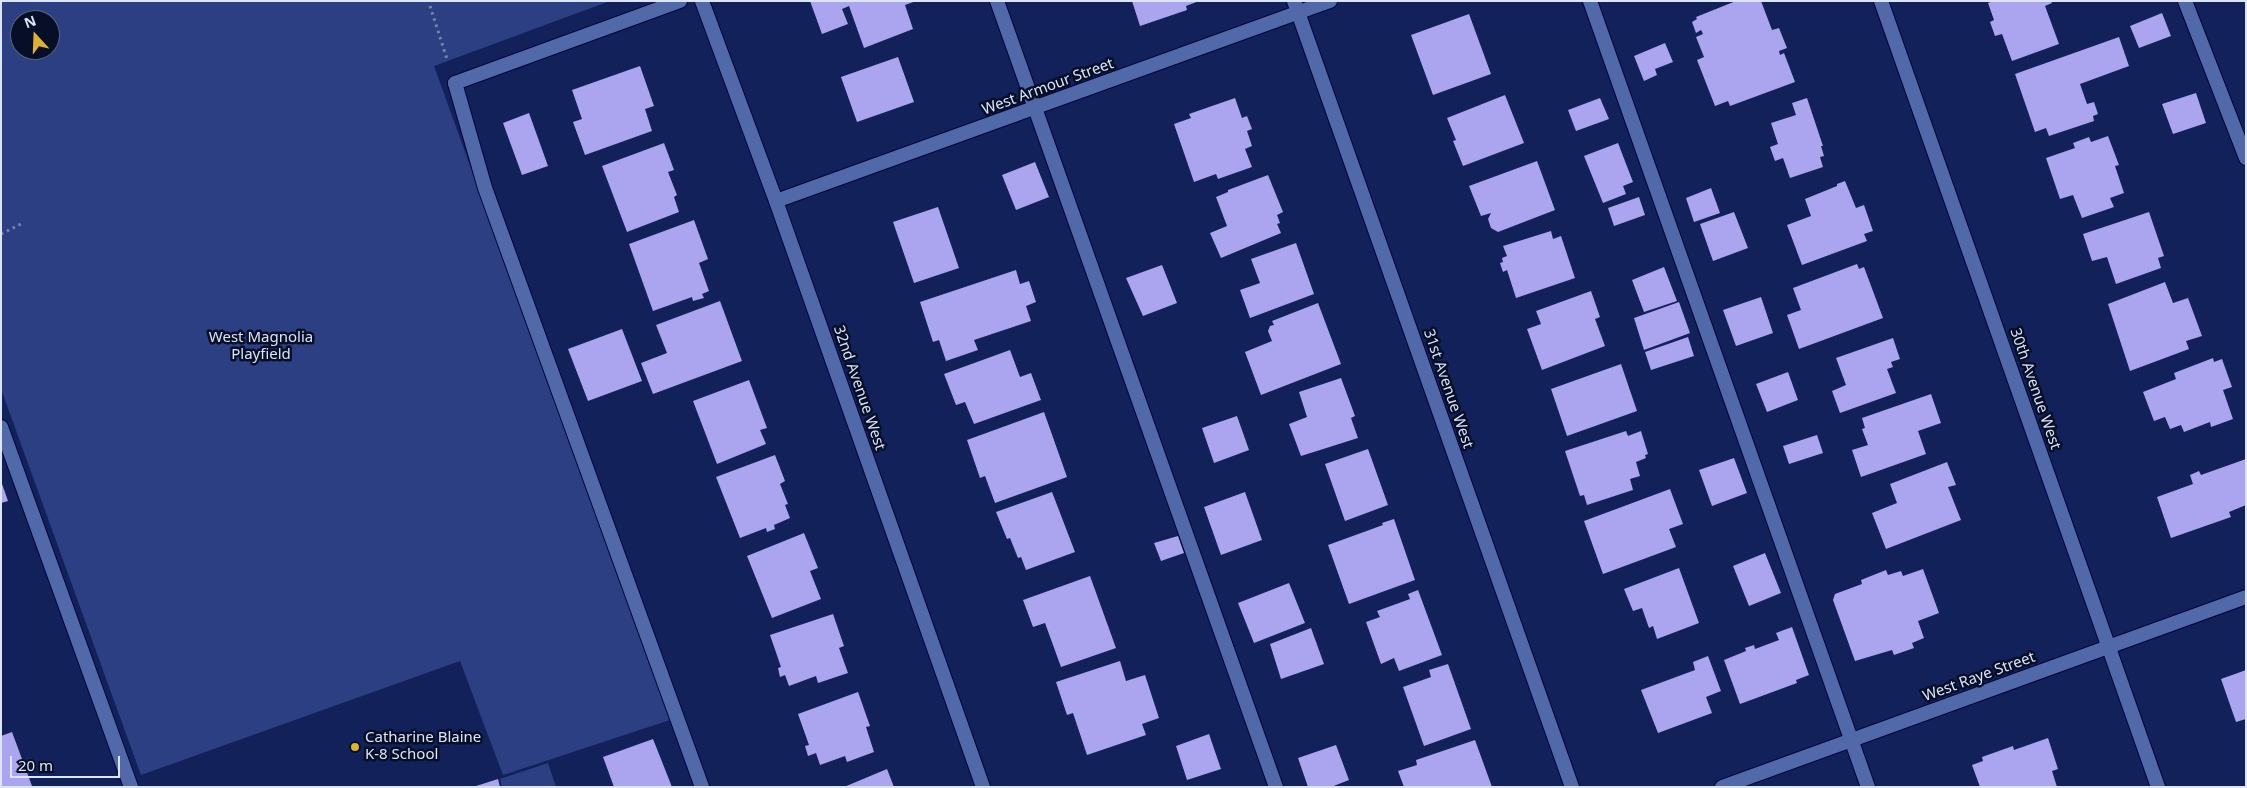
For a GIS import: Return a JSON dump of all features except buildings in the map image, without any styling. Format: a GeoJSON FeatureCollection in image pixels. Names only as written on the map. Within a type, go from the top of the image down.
{"type":"FeatureCollection","features":[{"type":"Feature","properties":{"kind":"street"},"geometry":{"type":"LineString","coordinates":[[680,1],[455,83],[485,188],[702,787]]}},
{"type":"Feature","properties":{"kind":"street","name":"32nd Avenue West"},"geometry":{"type":"LineString","coordinates":[[702,1],[776,201],[983,787]]}},
{"type":"Feature","properties":{"kind":"street"},"geometry":{"type":"LineString","coordinates":[[997,1],[1276,787]]}},
{"type":"Feature","properties":{"kind":"street","name":"West Armour Street"},"geometry":{"type":"LineString","coordinates":[[776,201],[1035,108],[1296,7],[1330,1]]}},
{"type":"Feature","properties":{"kind":"street"},"geometry":{"type":"LineString","coordinates":[[1590,1],[1868,787]]}},
{"type":"Feature","properties":{"kind":"street","name":"30th Avenue West"},"geometry":{"type":"LineString","coordinates":[[1881,1],[2158,787]]}},
{"type":"Feature","properties":{"kind":"street"},"geometry":{"type":"LineString","coordinates":[[2185,1],[2246,158]]}},
{"type":"Feature","properties":{"kind":"street","name":"31st Avenue West"},"geometry":{"type":"LineString","coordinates":[[1296,7],[1572,787]]}},
{"type":"Feature","properties":{"kind":"street"},"geometry":{"type":"LineString","coordinates":[[1,427],[131,787]]}},
{"type":"Feature","properties":{"kind":"street","name":"West Raye Street"},"geometry":{"type":"LineString","coordinates":[[1722,787],[2246,597]]}},
{"type":"Feature","properties":{"kind":"path"},"geometry":{"type":"LineString","coordinates":[[430,6],[455,83]]}},
{"type":"Feature","properties":{"kind":"path"},"geometry":{"type":"LineString","coordinates":[[1,234],[23,223]]}},
{"type":"Feature","properties":{"kind":"green space","name":"West Magnolia Playfield"},"geometry":{"type":"Polygon","coordinates":[[[1,1],[610,1],[434,66],[670,720],[503,775],[460,661],[141,775],[1,389],[1,1]]]}},
{"type":"Feature","properties":{"kind":"green space"},"geometry":{"type":"Polygon","coordinates":[[[548,763],[556,787],[502,787],[500,779],[548,763]]]}},
{"type":"Feature","properties":{"kind":"place","name":"Catharine Blaine K-8 School"},"geometry":{"type":"Point","coordinates":[355,747]}}]}
